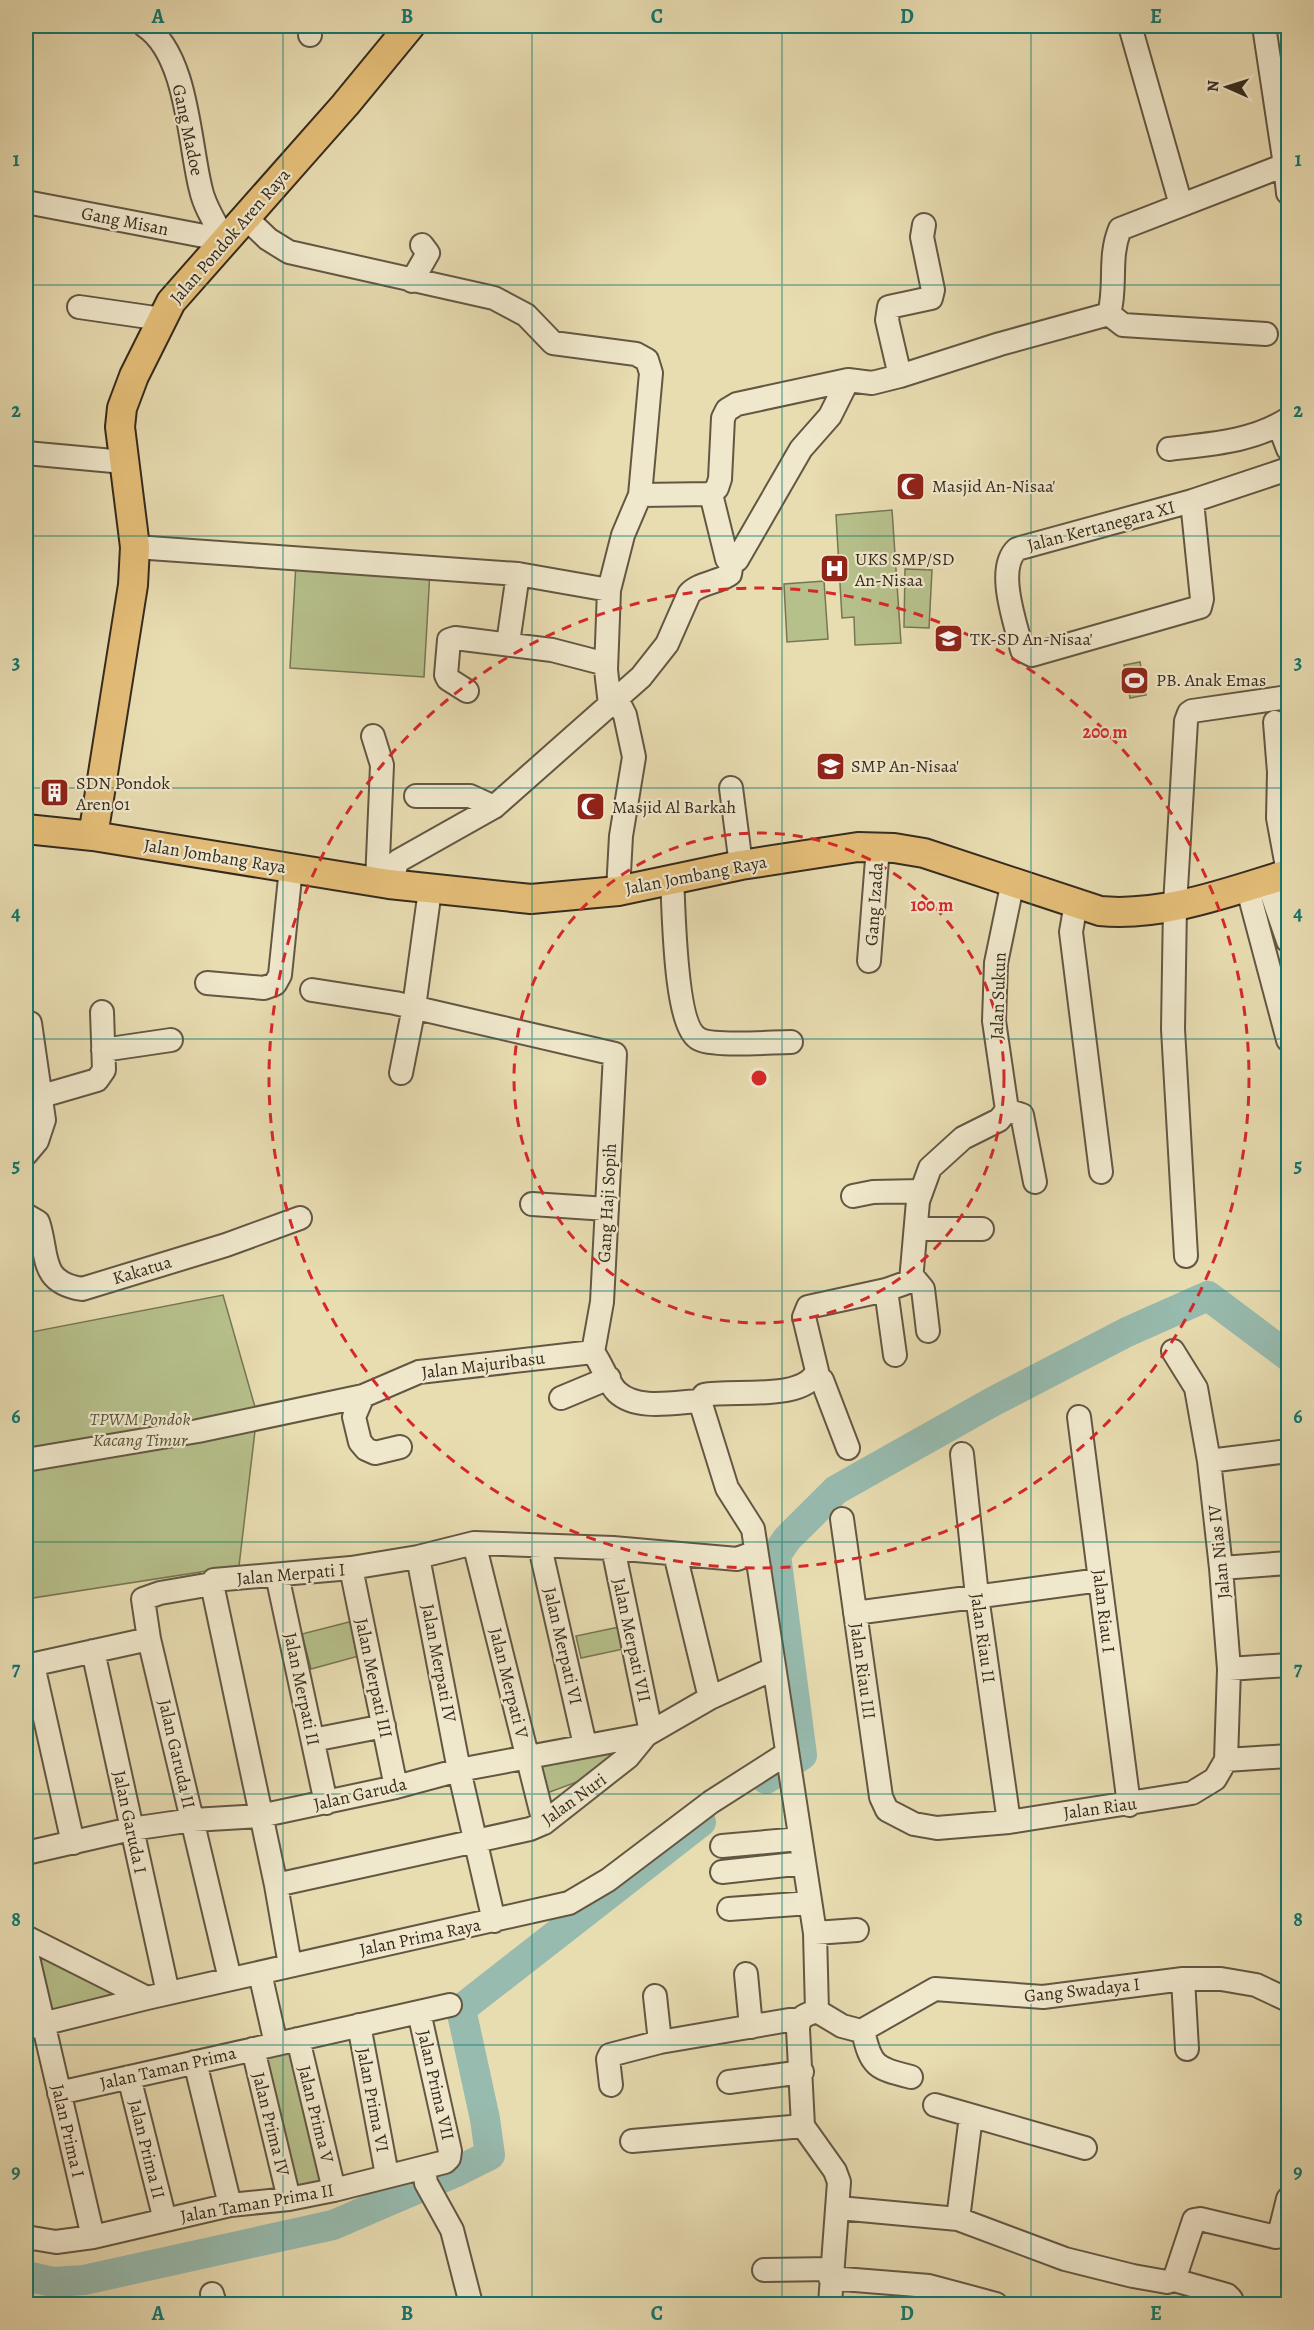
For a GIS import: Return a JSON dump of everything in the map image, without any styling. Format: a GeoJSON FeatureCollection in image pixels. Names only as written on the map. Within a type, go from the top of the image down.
{"type":"FeatureCollection","features":[{"type":"Feature","properties":{"kind":"main road","name":"Jalan Pondok Aren Raya"},"geometry":{"type":"LineString","coordinates":[[93,836],[133,585],[135,546],[120,427],[122,408],[134,376],[171,302],[345,105],[410,26]]}},
{"type":"Feature","properties":{"kind":"main road","name":"Jalan Jombang Raya"},"geometry":{"type":"LineString","coordinates":[[26,829],[93,836],[430,890],[531,899],[618,891],[741,865],[858,847],[878,847],[924,853],[1100,912],[1126,914],[1176,905],[1273,878]]}},
{"type":"Feature","properties":{"kind":"street","name":"Gang Madoe"},"geometry":{"type":"LineString","coordinates":[[145,26],[167,53],[179,82],[188,110],[201,190],[225,240]]}},
{"type":"Feature","properties":{"kind":"street"},"geometry":{"type":"LineString","coordinates":[[1130,26],[1182,205]]}},
{"type":"Feature","properties":{"kind":"street"},"geometry":{"type":"LineString","coordinates":[[1264,26],[1288,193]]}},
{"type":"Feature","properties":{"kind":"street"},"geometry":{"type":"LineString","coordinates":[[1109,314],[1113,296],[1111,263],[1120,230],[1128,224],[1285,165]]}},
{"type":"Feature","properties":{"kind":"street","name":"Gang Misan"},"geometry":{"type":"LineString","coordinates":[[26,202],[225,240]]}},
{"type":"Feature","properties":{"kind":"street"},"geometry":{"type":"LineString","coordinates":[[245,217],[268,239],[289,252],[494,298],[510,304],[526,315],[553,343],[636,354],[647,360],[651,373],[640,495],[623,535],[609,590],[606,664],[613,702],[625,715],[634,757],[621,836],[618,891]]}},
{"type":"Feature","properties":{"kind":"street"},"geometry":{"type":"LineString","coordinates":[[900,376],[887,320],[889,307],[931,297],[933,290],[922,237],[924,225]]}},
{"type":"Feature","properties":{"kind":"street"},"geometry":{"type":"LineString","coordinates":[[412,281],[428,254],[422,245]]}},
{"type":"Feature","properties":{"kind":"street"},"geometry":{"type":"LineString","coordinates":[[79,308],[162,319]]}},
{"type":"Feature","properties":{"kind":"street"},"geometry":{"type":"LineString","coordinates":[[1109,314],[1123,325],[1266,334]]}},
{"type":"Feature","properties":{"kind":"street"},"geometry":{"type":"LineString","coordinates":[[640,495],[711,494],[717,488],[720,479],[723,418],[727,410],[737,404],[848,380],[872,383],[1109,314]]}},
{"type":"Feature","properties":{"kind":"street"},"geometry":{"type":"LineString","coordinates":[[732,562],[737,560],[801,449],[830,416],[848,380]]}},
{"type":"Feature","properties":{"kind":"street"},"geometry":{"type":"LineString","coordinates":[[1169,448],[1233,441],[1284,422],[1288,449]]}},
{"type":"Feature","properties":{"kind":"street"},"geometry":{"type":"LineString","coordinates":[[26,453],[124,462]]}},
{"type":"Feature","properties":{"kind":"street"},"geometry":{"type":"LineString","coordinates":[[1192,501],[1288,469]]}},
{"type":"Feature","properties":{"kind":"street"},"geometry":{"type":"LineString","coordinates":[[711,494],[727,558],[732,562]]}},
{"type":"Feature","properties":{"kind":"street","name":"Jalan Kertanegara XI"},"geometry":{"type":"LineString","coordinates":[[1192,501],[1202,599],[1200,607],[1032,656],[1022,650],[1007,588],[1007,572],[1013,552],[1192,501]]}},
{"type":"Feature","properties":{"kind":"street"},"geometry":{"type":"LineString","coordinates":[[135,546],[518,574],[609,590]]}},
{"type":"Feature","properties":{"kind":"street"},"geometry":{"type":"LineString","coordinates":[[383,883],[398,861],[494,807],[613,702],[641,676],[667,644],[693,589],[721,580],[730,574],[732,562]]}},
{"type":"Feature","properties":{"kind":"street"},"geometry":{"type":"LineString","coordinates":[[508,643],[518,574]]}},
{"type":"Feature","properties":{"kind":"street"},"geometry":{"type":"LineString","coordinates":[[467,691],[448,680],[446,675],[449,640],[455,638],[508,643],[582,656],[606,664]]}},
{"type":"Feature","properties":{"kind":"street"},"geometry":{"type":"LineString","coordinates":[[1186,1256],[1173,1029],[1176,905],[1189,713],[1288,697]]}},
{"type":"Feature","properties":{"kind":"street"},"geometry":{"type":"LineString","coordinates":[[1275,722],[1284,790],[1278,818],[1273,878],[1288,1040]]}},
{"type":"Feature","properties":{"kind":"street"},"geometry":{"type":"LineString","coordinates":[[373,736],[382,765],[383,883]]}},
{"type":"Feature","properties":{"kind":"street"},"geometry":{"type":"LineString","coordinates":[[731,788],[741,865]]}},
{"type":"Feature","properties":{"kind":"street"},"geometry":{"type":"LineString","coordinates":[[416,796],[470,796],[494,807]]}},
{"type":"Feature","properties":{"kind":"street","name":"Gang Izada"},"geometry":{"type":"LineString","coordinates":[[869,961],[878,847]]}},
{"type":"Feature","properties":{"kind":"street"},"geometry":{"type":"LineString","coordinates":[[207,983],[264,988],[275,984],[280,975],[291,868]]}},
{"type":"Feature","properties":{"kind":"street"},"geometry":{"type":"LineString","coordinates":[[672,878],[681,1007],[689,1029],[698,1039],[712,1042],[791,1042]]}},
{"type":"Feature","properties":{"kind":"street"},"geometry":{"type":"LineString","coordinates":[[1273,878],[1288,941]]}},
{"type":"Feature","properties":{"kind":"street","name":"Jalan Sukun"},"geometry":{"type":"LineString","coordinates":[[1007,1110],[994,1021],[996,963],[1013,881]]}},
{"type":"Feature","properties":{"kind":"street"},"geometry":{"type":"LineString","coordinates":[[401,1073],[414,1007],[430,890]]}},
{"type":"Feature","properties":{"kind":"street"},"geometry":{"type":"LineString","coordinates":[[1076,903],[1071,932],[1101,1172]]}},
{"type":"Feature","properties":{"kind":"street"},"geometry":{"type":"LineString","coordinates":[[312,990],[414,1007]]}},
{"type":"Feature","properties":{"kind":"street","name":"Gang Haji Sopih"},"geometry":{"type":"LineString","coordinates":[[414,1007],[615,1054],[602,1302],[593,1352]]}},
{"type":"Feature","properties":{"kind":"street"},"geometry":{"type":"LineString","coordinates":[[42,1096],[97,1080],[104,1070],[102,1012]]}},
{"type":"Feature","properties":{"kind":"street"},"geometry":{"type":"LineString","coordinates":[[26,1154],[36,1140],[44,1120],[30,1023]]}},
{"type":"Feature","properties":{"kind":"street"},"geometry":{"type":"LineString","coordinates":[[103,1050],[171,1041]]}},
{"type":"Feature","properties":{"kind":"street"},"geometry":{"type":"LineString","coordinates":[[700,1401],[704,1395],[721,1391],[759,1392],[797,1389],[815,1375],[817,1366],[804,1310],[816,1305],[906,1284],[913,1277],[920,1191],[930,1168],[963,1138],[999,1119],[1007,1110],[1022,1115],[1035,1182]]}},
{"type":"Feature","properties":{"kind":"street"},"geometry":{"type":"LineString","coordinates":[[853,1196],[873,1192],[920,1191]]}},
{"type":"Feature","properties":{"kind":"street"},"geometry":{"type":"LineString","coordinates":[[532,1204],[607,1209]]}},
{"type":"Feature","properties":{"kind":"street","name":"Kakatua"},"geometry":{"type":"LineString","coordinates":[[26,1215],[38,1222],[46,1263],[51,1272],[60,1281],[82,1288],[226,1245],[300,1218]]}},
{"type":"Feature","properties":{"kind":"street"},"geometry":{"type":"LineString","coordinates":[[916,1229],[982,1230]]}},
{"type":"Feature","properties":{"kind":"street"},"geometry":{"type":"LineString","coordinates":[[913,1277],[924,1289],[927,1331]]}},
{"type":"Feature","properties":{"kind":"street"},"geometry":{"type":"LineString","coordinates":[[886,1290],[895,1354]]}},
{"type":"Feature","properties":{"kind":"street","name":"Jalan Nias IV"},"geometry":{"type":"LineString","coordinates":[[1173,1351],[1196,1388],[1209,1461],[1229,1669],[1226,1760]]}},
{"type":"Feature","properties":{"kind":"street"},"geometry":{"type":"LineString","coordinates":[[593,1352],[617,1392],[630,1400],[656,1404],[700,1401]]}},
{"type":"Feature","properties":{"kind":"street","name":"Jalan Majuribasu"},"geometry":{"type":"LineString","coordinates":[[26,1460],[198,1431],[363,1396],[419,1372],[593,1352]]}},
{"type":"Feature","properties":{"kind":"street"},"geometry":{"type":"LineString","coordinates":[[815,1375],[822,1380],[848,1448]]}},
{"type":"Feature","properties":{"kind":"street"},"geometry":{"type":"LineString","coordinates":[[561,1398],[609,1378]]}},
{"type":"Feature","properties":{"kind":"street"},"geometry":{"type":"LineString","coordinates":[[363,1396],[354,1417],[360,1442],[366,1449],[375,1453],[400,1447]]}},
{"type":"Feature","properties":{"kind":"street"},"geometry":{"type":"LineString","coordinates":[[700,1401],[727,1488],[753,1529],[815,1933],[802,2072],[803,2126],[838,2176],[839,2208],[830,2274],[830,2304]]}},
{"type":"Feature","properties":{"kind":"street","name":"Jalan Riau I"},"geometry":{"type":"LineString","coordinates":[[1079,1417],[1129,1804]]}},
{"type":"Feature","properties":{"kind":"street"},"geometry":{"type":"LineString","coordinates":[[1209,1461],[1288,1451]]}},
{"type":"Feature","properties":{"kind":"street","name":"Jalan Riau II"},"geometry":{"type":"LineString","coordinates":[[962,1454],[977,1596],[1009,1822]]}},
{"type":"Feature","properties":{"kind":"street","name":"Jalan Riau III"},"geometry":{"type":"LineString","coordinates":[[842,1519],[881,1797],[887,1810],[897,1818]]}},
{"type":"Feature","properties":{"kind":"street","name":"Jalan Merpati I"},"geometry":{"type":"LineString","coordinates":[[290,1965],[276,1885],[212,1584],[214,1580],[351,1568],[418,1557],[474,1542],[613,1548],[737,1559],[756,1552]]}},
{"type":"Feature","properties":{"kind":"street","name":"Jalan Merpati V"},"geometry":{"type":"LineString","coordinates":[[474,1542],[544,1822]]}},
{"type":"Feature","properties":{"kind":"street","name":"Jalan Merpati VI"},"geometry":{"type":"LineString","coordinates":[[540,1546],[585,1745]]}},
{"type":"Feature","properties":{"kind":"street","name":"Jalan Merpati VII"},"geometry":{"type":"LineString","coordinates":[[613,1548],[648,1734]]}},
{"type":"Feature","properties":{"kind":"street"},"geometry":{"type":"LineString","coordinates":[[675,1554],[710,1698]]}},
{"type":"Feature","properties":{"kind":"street","name":"Jalan Merpati IV"},"geometry":{"type":"LineString","coordinates":[[418,1557],[459,1770],[494,1921]]}},
{"type":"Feature","properties":{"kind":"street"},"geometry":{"type":"LineString","coordinates":[[1221,1568],[1288,1563]]}},
{"type":"Feature","properties":{"kind":"street","name":"Jalan Merpati III"},"geometry":{"type":"LineString","coordinates":[[351,1568],[396,1787]]}},
{"type":"Feature","properties":{"kind":"street","name":"Jalan Merpati II"},"geometry":{"type":"LineString","coordinates":[[277,1575],[326,1803]]}},
{"type":"Feature","properties":{"kind":"street"},"geometry":{"type":"LineString","coordinates":[[855,1613],[1100,1580]]}},
{"type":"Feature","properties":{"kind":"street","name":"Jalan Garuda II"},"geometry":{"type":"LineString","coordinates":[[212,1584],[160,1593],[143,1599],[149,1639],[230,1979]]}},
{"type":"Feature","properties":{"kind":"street"},"geometry":{"type":"LineString","coordinates":[[73,1843],[29,1666],[149,1639]]}},
{"type":"Feature","properties":{"kind":"street","name":"Jalan Garuda I"},"geometry":{"type":"LineString","coordinates":[[93,1651],[131,1829],[158,1995]]}},
{"type":"Feature","properties":{"kind":"street"},"geometry":{"type":"LineString","coordinates":[[1229,1669],[1288,1665]]}},
{"type":"Feature","properties":{"kind":"street","name":"Jalan Nuri"},"geometry":{"type":"LineString","coordinates":[[276,1885],[530,1829],[544,1822],[621,1763],[648,1734],[710,1698],[774,1669]]}},
{"type":"Feature","properties":{"kind":"street"},"geometry":{"type":"LineString","coordinates":[[313,1740],[384,1726]]}},
{"type":"Feature","properties":{"kind":"street","name":"Jalan Garuda"},"geometry":{"type":"LineString","coordinates":[[26,1854],[131,1829],[193,1820],[260,1816],[396,1787],[459,1770],[648,1734]]}},
{"type":"Feature","properties":{"kind":"street"},"geometry":{"type":"LineString","coordinates":[[1226,1760],[1288,1756]]}},
{"type":"Feature","properties":{"kind":"street","name":"Jalan Prima Raya"},"geometry":{"type":"LineString","coordinates":[[34,2026],[158,1995],[569,1903],[590,1892],[711,1802],[787,1759]]}},
{"type":"Feature","properties":{"kind":"street","name":"Jalan Riau"},"geometry":{"type":"LineString","coordinates":[[897,1818],[937,1828],[1009,1822],[1192,1793],[1204,1788],[1215,1779],[1226,1760]]}},
{"type":"Feature","properties":{"kind":"street"},"geometry":{"type":"LineString","coordinates":[[722,1846],[800,1839]]}},
{"type":"Feature","properties":{"kind":"street"},"geometry":{"type":"LineString","coordinates":[[722,1872],[804,1863]]}},
{"type":"Feature","properties":{"kind":"street"},"geometry":{"type":"LineString","coordinates":[[729,1909],[810,1903]]}},
{"type":"Feature","properties":{"kind":"street"},"geometry":{"type":"LineString","coordinates":[[815,1933],[857,1930]]}},
{"type":"Feature","properties":{"kind":"street"},"geometry":{"type":"LineString","coordinates":[[26,1937],[158,1995]]}},
{"type":"Feature","properties":{"kind":"street","name":"Jalan Prima I"},"geometry":{"type":"LineString","coordinates":[[26,1949],[34,2026],[59,2093],[93,2237]]}},
{"type":"Feature","properties":{"kind":"street"},"geometry":{"type":"LineString","coordinates":[[260,1973],[287,2042]]}},
{"type":"Feature","properties":{"kind":"street"},"geometry":{"type":"LineString","coordinates":[[746,1974],[751,2026]]}},
{"type":"Feature","properties":{"kind":"street"},"geometry":{"type":"LineString","coordinates":[[1183,1978],[1187,2049]]}},
{"type":"Feature","properties":{"kind":"street","name":"Gang Swadaya I"},"geometry":{"type":"LineString","coordinates":[[863,2031],[935,1989],[1043,1997],[1183,1978],[1221,1979],[1256,1984],[1288,2000]]}},
{"type":"Feature","properties":{"kind":"street"},"geometry":{"type":"LineString","coordinates":[[655,1996],[660,2042]]}},
{"type":"Feature","properties":{"kind":"street","name":"Jalan Taman Prima"},"geometry":{"type":"LineString","coordinates":[[59,2093],[450,2005]]}},
{"type":"Feature","properties":{"kind":"street","name":"Jalan Prima VII"},"geometry":{"type":"LineString","coordinates":[[419,2012],[450,2151],[449,2158]]}},
{"type":"Feature","properties":{"kind":"street"},"geometry":{"type":"LineString","coordinates":[[611,2085],[608,2057],[660,2042],[808,2016],[863,2031],[868,2054],[879,2069],[911,2076]]}},
{"type":"Feature","properties":{"kind":"street","name":"Jalan Prima VI"},"geometry":{"type":"LineString","coordinates":[[359,2025],[387,2175]]}},
{"type":"Feature","properties":{"kind":"street","name":"Jalan Prima V"},"geometry":{"type":"LineString","coordinates":[[287,2042],[334,2190]]}},
{"type":"Feature","properties":{"kind":"street","name":"Jalan Prima IV"},"geometry":{"type":"LineString","coordinates":[[253,2049],[289,2199]]}},
{"type":"Feature","properties":{"kind":"street"},"geometry":{"type":"LineString","coordinates":[[195,2062],[230,2205]]}},
{"type":"Feature","properties":{"kind":"street"},"geometry":{"type":"LineString","coordinates":[[729,2082],[802,2072]]}},
{"type":"Feature","properties":{"kind":"street","name":"Jalan Prima II"},"geometry":{"type":"LineString","coordinates":[[129,2077],[165,2220]]}},
{"type":"Feature","properties":{"kind":"street"},"geometry":{"type":"LineString","coordinates":[[935,2106],[1084,2148]]}},
{"type":"Feature","properties":{"kind":"street"},"geometry":{"type":"LineString","coordinates":[[958,2219],[971,2115]]}},
{"type":"Feature","properties":{"kind":"street"},"geometry":{"type":"LineString","coordinates":[[632,2141],[803,2126]]}},
{"type":"Feature","properties":{"kind":"street","name":"Jalan Taman Prima II"},"geometry":{"type":"LineString","coordinates":[[26,2237],[56,2242],[93,2237],[230,2205],[289,2199],[334,2190],[387,2175],[428,2183],[449,2158]]}},
{"type":"Feature","properties":{"kind":"street"},"geometry":{"type":"LineString","coordinates":[[428,2183],[452,2230],[471,2304]]}},
{"type":"Feature","properties":{"kind":"street"},"geometry":{"type":"LineString","coordinates":[[1174,2280],[1179,2270],[1189,2228],[1194,2220],[1200,2219],[1276,2237],[1280,2231],[1288,2199]]}},
{"type":"Feature","properties":{"kind":"street"},"geometry":{"type":"LineString","coordinates":[[839,2208],[958,2219],[1086,2265],[1133,2276],[1174,2280],[1227,2295],[1231,2299],[1230,2304]]}},
{"type":"Feature","properties":{"kind":"street"},"geometry":{"type":"LineString","coordinates":[[764,2270],[830,2274],[929,2286],[996,2304]]}},
{"type":"Feature","properties":{"kind":"green space"},"geometry":{"type":"Polygon","coordinates":[[[892,510],[901,643],[855,645],[854,617],[842,618],[836,515],[892,510]]]}},
{"type":"Feature","properties":{"kind":"green space"},"geometry":{"type":"Polygon","coordinates":[[[296,563],[430,571],[424,677],[290,668],[296,563]]]}},
{"type":"Feature","properties":{"kind":"green space"},"geometry":{"type":"Polygon","coordinates":[[[905,569],[932,570],[929,628],[904,627],[905,569]]]}},
{"type":"Feature","properties":{"kind":"green space"},"geometry":{"type":"Polygon","coordinates":[[[824,581],[828,639],[787,642],[784,584],[824,581]]]}},
{"type":"Feature","properties":{"kind":"green space","name":"PB. Anak Emas"},"geometry":{"type":"Polygon","coordinates":[[[1140,662],[1146,695],[1130,698],[1124,665],[1140,662]]]}},
{"type":"Feature","properties":{"kind":"green space","name":"TPWM Pondok Kacang Timur"},"geometry":{"type":"Polygon","coordinates":[[[223,1295],[257,1414],[239,1566],[26,1599],[26,1333],[223,1295]]]}},
{"type":"Feature","properties":{"kind":"green space"},"geometry":{"type":"Polygon","coordinates":[[[357,1620],[366,1654],[311,1669],[302,1634],[357,1620]]]}},
{"type":"Feature","properties":{"kind":"green space"},"geometry":{"type":"Polygon","coordinates":[[[624,1626],[628,1648],[581,1658],[576,1636],[624,1626]]]}},
{"type":"Feature","properties":{"kind":"green space"},"geometry":{"type":"Polygon","coordinates":[[[635,1738],[593,1776],[547,1793],[538,1761],[635,1738]]]}},
{"type":"Feature","properties":{"kind":"green space"},"geometry":{"type":"Polygon","coordinates":[[[28,1941],[131,1989],[45,2012],[28,1941]]]}},
{"type":"Feature","properties":{"kind":"green space"},"geometry":{"type":"Polygon","coordinates":[[[295,2045],[328,2187],[292,2194],[258,2053],[295,2045]]]}},
{"type":"Feature","properties":{"kind":"waterway"},"geometry":{"type":"LineString","coordinates":[[766,1779],[802,1755],[776,1555],[787,1539],[836,1490],[994,1401],[1127,1332],[1208,1296],[1288,1356]]}},
{"type":"Feature","properties":{"kind":"waterway"},"geometry":{"type":"LineString","coordinates":[[26,2276],[53,2282],[84,2280],[333,2225],[490,2155],[485,2119],[461,2009],[701,1822]]}},
{"type":"Feature","properties":{"kind":"place","name":"Masjid An-Nisaa'"},"geometry":{"type":"Point","coordinates":[911,486]}},
{"type":"Feature","properties":{"kind":"place","name":"UKS SMP/SD An-Nisaa"},"geometry":{"type":"Point","coordinates":[834,569]}},
{"type":"Feature","properties":{"kind":"place","name":"TK-SD An-Nisaa'"},"geometry":{"type":"Point","coordinates":[949,639]}},
{"type":"Feature","properties":{"kind":"place","name":"PB. Anak Emas"},"geometry":{"type":"Point","coordinates":[1135,680]}},
{"type":"Feature","properties":{"kind":"place","name":"SMP An-Nisaa'"},"geometry":{"type":"Point","coordinates":[830,766]}},
{"type":"Feature","properties":{"kind":"place","name":"SDN Pondok Aren 01"},"geometry":{"type":"Point","coordinates":[55,793]}},
{"type":"Feature","properties":{"kind":"place","name":"Masjid Al Barkah"},"geometry":{"type":"Point","coordinates":[591,807]}}]}
